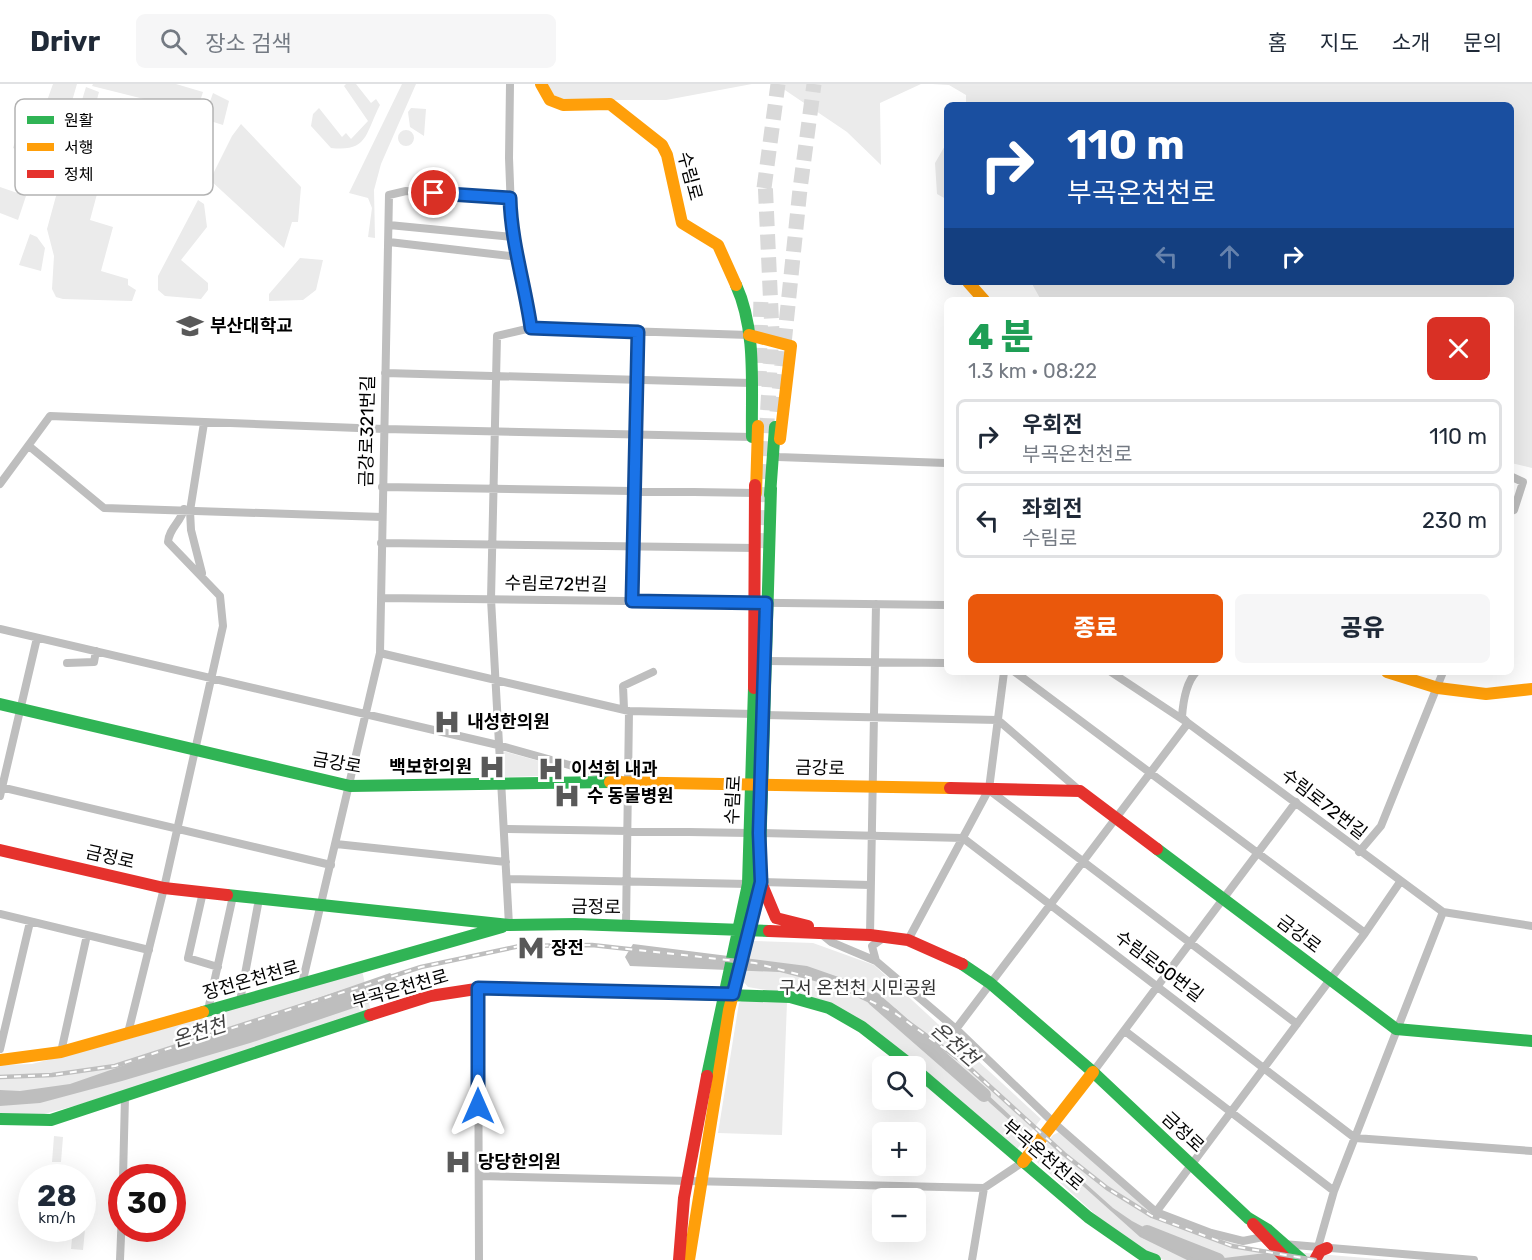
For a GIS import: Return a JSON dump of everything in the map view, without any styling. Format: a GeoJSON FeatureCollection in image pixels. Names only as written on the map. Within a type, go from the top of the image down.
{"type":"FeatureCollection","features":[{"type":"Feature","properties":{"kind":"main road","name":"수림로"},"geometry":{"type":"LineString","coordinates":[[541,84],[550,100],[563,105],[610,104],[662,145],[668,154],[682,223],[718,245],[743,299],[749,335],[755,432],[756,549],[766,661],[759,715]]}},
{"type":"Feature","properties":{"kind":"main road"},"geometry":{"type":"LineString","coordinates":[[971,285],[981,297]]}},
{"type":"Feature","properties":{"kind":"main road"},"geometry":{"type":"LineString","coordinates":[[749,335],[791,346],[776,454]]}},
{"type":"Feature","properties":{"kind":"main road"},"geometry":{"type":"LineString","coordinates":[[775,427],[776,454]]}},
{"type":"Feature","properties":{"kind":"main road","name":"수림로"},"geometry":{"type":"LineString","coordinates":[[679,1260],[687,1181],[740,938],[748,884],[758,784],[761,603],[770,495],[776,454]]}},
{"type":"Feature","properties":{"kind":"main road"},"geometry":{"type":"LineString","coordinates":[[1397,675],[1438,688],[1486,694],[1532,689]]}},
{"type":"Feature","properties":{"kind":"main road","name":"금강로"},"geometry":{"type":"LineString","coordinates":[[0,704],[350,786],[628,782],[1080,791],[1396,1029]]}},
{"type":"Feature","properties":{"kind":"main road","name":"수림로"},"geometry":{"type":"LineString","coordinates":[[740,938],[761,882],[754,833]]}},
{"type":"Feature","properties":{"kind":"main road","name":"금정로"},"geometry":{"type":"LineString","coordinates":[[0,850],[164,888],[509,925],[626,926],[740,938],[820,933],[886,936],[908,940],[965,966],[990,983],[1093,1072],[1285,1250]]}},
{"type":"Feature","properties":{"kind":"main road"},"geometry":{"type":"LineString","coordinates":[[761,882],[771,914],[778,920],[807,925],[820,933]]}},
{"type":"Feature","properties":{"kind":"main road","name":"장전온천천로"},"geometry":{"type":"LineString","coordinates":[[0,1060],[61,1052],[509,925]]}},
{"type":"Feature","properties":{"kind":"main road","name":"부곡온천천로"},"geometry":{"type":"LineString","coordinates":[[0,1119],[51,1120],[402,1004],[478,988],[729,991],[790,997],[829,1008],[862,1027],[899,1056]]}},
{"type":"Feature","properties":{"kind":"main road","name":"수림로"},"geometry":{"type":"LineString","coordinates":[[689,1260],[729,991]]}},
{"type":"Feature","properties":{"kind":"main road"},"geometry":{"type":"LineString","coordinates":[[1396,1029],[1532,1041]]}},
{"type":"Feature","properties":{"kind":"main road"},"geometry":{"type":"LineString","coordinates":[[1023,1162],[1093,1072]]}},
{"type":"Feature","properties":{"kind":"main road","name":"부곡온천천로"},"geometry":{"type":"LineString","coordinates":[[926,1078],[1088,1217],[1148,1259]]}},
{"type":"Feature","properties":{"kind":"main road","name":"금정로"},"geometry":{"type":"LineString","coordinates":[[1248,1218],[1263,1237],[1302,1260]]}},
{"type":"Feature","properties":{"kind":"street"},"geometry":{"type":"LineString","coordinates":[[510,84],[510,198],[513,237],[531,328]]}},
{"type":"Feature","properties":{"kind":"street","name":"금강로321번길"},"geometry":{"type":"LineString","coordinates":[[350,786],[380,653],[388,201],[393,192],[406,191],[510,198]]}},
{"type":"Feature","properties":{"kind":"street"},"geometry":{"type":"LineString","coordinates":[[389,225],[513,237]]}},
{"type":"Feature","properties":{"kind":"street"},"geometry":{"type":"LineString","coordinates":[[389,242],[518,257]]}},
{"type":"Feature","properties":{"kind":"street"},"geometry":{"type":"LineString","coordinates":[[509,925],[491,599],[497,336],[531,328],[749,335]]}},
{"type":"Feature","properties":{"kind":"street"},"geometry":{"type":"LineString","coordinates":[[632,601],[638,332]]}},
{"type":"Feature","properties":{"kind":"street"},"geometry":{"type":"LineString","coordinates":[[385,373],[637,378],[751,383]]}},
{"type":"Feature","properties":{"kind":"street"},"geometry":{"type":"LineString","coordinates":[[0,484],[50,416],[384,429],[636,434],[755,432]]}},
{"type":"Feature","properties":{"kind":"street"},"geometry":{"type":"LineString","coordinates":[[202,575],[187,510],[204,423]]}},
{"type":"Feature","properties":{"kind":"street"},"geometry":{"type":"LineString","coordinates":[[29,446],[104,508],[382,517]]}},
{"type":"Feature","properties":{"kind":"street"},"geometry":{"type":"LineString","coordinates":[[776,454],[944,463]]}},
{"type":"Feature","properties":{"kind":"street"},"geometry":{"type":"LineString","coordinates":[[1514,478],[1523,482],[1514,510]]}},
{"type":"Feature","properties":{"kind":"street"},"geometry":{"type":"LineString","coordinates":[[382,487],[756,493]]}},
{"type":"Feature","properties":{"kind":"street"},"geometry":{"type":"LineString","coordinates":[[128,1033],[213,679],[223,626],[220,596],[168,542],[169,532],[187,510]]}},
{"type":"Feature","properties":{"kind":"street"},"geometry":{"type":"LineString","coordinates":[[381,543],[756,549]]}},
{"type":"Feature","properties":{"kind":"street","name":"수림로72번길"},"geometry":{"type":"LineString","coordinates":[[381,598],[944,605]]}},
{"type":"Feature","properties":{"kind":"street"},"geometry":{"type":"LineString","coordinates":[[870,935],[876,604]]}},
{"type":"Feature","properties":{"kind":"street"},"geometry":{"type":"LineString","coordinates":[[0,629],[498,745],[628,782]]}},
{"type":"Feature","properties":{"kind":"street"},"geometry":{"type":"LineString","coordinates":[[38,638],[1,790],[331,865]]}},
{"type":"Feature","properties":{"kind":"street"},"geometry":{"type":"LineString","coordinates":[[67,663],[93,662],[96,651]]}},
{"type":"Feature","properties":{"kind":"street"},"geometry":{"type":"LineString","coordinates":[[380,653],[626,710],[998,720],[1080,791]]}},
{"type":"Feature","properties":{"kind":"street"},"geometry":{"type":"LineString","coordinates":[[766,661],[944,663]]}},
{"type":"Feature","properties":{"kind":"street"},"geometry":{"type":"LineString","coordinates":[[626,926],[628,782],[623,686],[653,672]]}},
{"type":"Feature","properties":{"kind":"street"},"geometry":{"type":"LineString","coordinates":[[908,940],[989,789],[1004,675]]}},
{"type":"Feature","properties":{"kind":"street"},"geometry":{"type":"LineString","coordinates":[[1019,675],[1365,933]]}},
{"type":"Feature","properties":{"kind":"street","name":"수림로72번길"},"geometry":{"type":"LineString","coordinates":[[1116,675],[1188,723],[1296,802],[1359,852],[1443,912],[1532,926]]}},
{"type":"Feature","properties":{"kind":"street"},"geometry":{"type":"LineString","coordinates":[[956,1029],[1188,723],[1182,717],[1183,706],[1188,687],[1194,675]]}},
{"type":"Feature","properties":{"kind":"street"},"geometry":{"type":"LineString","coordinates":[[1359,852],[1381,826],[1442,675]]}},
{"type":"Feature","properties":{"kind":"street"},"geometry":{"type":"LineString","coordinates":[[302,984],[350,786]]}},
{"type":"Feature","properties":{"kind":"street"},"geometry":{"type":"LineString","coordinates":[[989,789],[1296,1024]]}},
{"type":"Feature","properties":{"kind":"street"},"geometry":{"type":"LineString","coordinates":[[1093,1072],[1225,900],[1296,802]]}},
{"type":"Feature","properties":{"kind":"street"},"geometry":{"type":"LineString","coordinates":[[504,830],[963,838]]}},
{"type":"Feature","properties":{"kind":"street","name":"수림로50번길"},"geometry":{"type":"LineString","coordinates":[[963,838],[1356,1137]]}},
{"type":"Feature","properties":{"kind":"street"},"geometry":{"type":"LineString","coordinates":[[336,844],[506,862]]}},
{"type":"Feature","properties":{"kind":"street"},"geometry":{"type":"LineString","coordinates":[[507,879],[748,884]]}},
{"type":"Feature","properties":{"kind":"street"},"geometry":{"type":"LineString","coordinates":[[761,882],[870,885]]}},
{"type":"Feature","properties":{"kind":"street"},"geometry":{"type":"LineString","coordinates":[[1156,1212],[1365,933],[1400,882]]}},
{"type":"Feature","properties":{"kind":"street"},"geometry":{"type":"LineString","coordinates":[[203,892],[188,958],[218,967]]}},
{"type":"Feature","properties":{"kind":"street"},"geometry":{"type":"LineString","coordinates":[[208,1010],[233,896]]}},
{"type":"Feature","properties":{"kind":"street"},"geometry":{"type":"LineString","coordinates":[[240,1001],[259,899]]}},
{"type":"Feature","properties":{"kind":"street"},"geometry":{"type":"LineString","coordinates":[[1320,1252],[1334,1191],[1443,912]]}},
{"type":"Feature","properties":{"kind":"street"},"geometry":{"type":"LineString","coordinates":[[0,914],[149,950]]}},
{"type":"Feature","properties":{"kind":"street"},"geometry":{"type":"LineString","coordinates":[[0,1049],[30,922]]}},
{"type":"Feature","properties":{"kind":"street"},"geometry":{"type":"LineString","coordinates":[[820,933],[831,942],[876,961],[956,1029],[1052,1125],[1156,1212],[1211,1233],[1244,1240],[1263,1237]]}},
{"type":"Feature","properties":{"kind":"street"},"geometry":{"type":"LineString","coordinates":[[61,1052],[87,935]]}},
{"type":"Feature","properties":{"kind":"street"},"geometry":{"type":"LineString","coordinates":[[876,961],[872,946],[886,936]]}},
{"type":"Feature","properties":{"kind":"street"},"geometry":{"type":"LineString","coordinates":[[478,988],[479,1260]]}},
{"type":"Feature","properties":{"kind":"street"},"geometry":{"type":"LineString","coordinates":[[1125,1030],[1334,1191]]}},
{"type":"Feature","properties":{"kind":"street"},"geometry":{"type":"LineString","coordinates":[[123,1164],[125,1097]]}},
{"type":"Feature","properties":{"kind":"street"},"geometry":{"type":"LineString","coordinates":[[1356,1137],[1532,1151]]}},
{"type":"Feature","properties":{"kind":"street"},"geometry":{"type":"LineString","coordinates":[[479,1176],[984,1188],[1023,1162]]}},
{"type":"Feature","properties":{"kind":"street"},"geometry":{"type":"LineString","coordinates":[[972,1260],[984,1188]]}},
{"type":"Feature","properties":{"kind":"street"},"geometry":{"type":"LineString","coordinates":[[120,1260],[121,1242]]}},
{"type":"Feature","properties":{"kind":"street"},"geometry":{"type":"LineString","coordinates":[[1285,1250],[1474,1260]]}},
{"type":"Feature","properties":{"kind":"green space"},"geometry":{"type":"Polygon","coordinates":[[[53,84],[77,84],[73,99],[48,99],[53,84]]]}},
{"type":"Feature","properties":{"kind":"green space"},"geometry":{"type":"Polygon","coordinates":[[[93,84],[176,84],[203,92],[201,99],[144,99],[92,86],[93,84]]]}},
{"type":"Feature","properties":{"kind":"green space"},"geometry":{"type":"Polygon","coordinates":[[[356,84],[371,103],[376,99],[380,105],[368,132],[359,144],[352,147],[331,148],[311,126],[313,114],[319,108],[342,137],[346,133],[351,139],[368,121],[344,86],[356,84]]]}},
{"type":"Feature","properties":{"kind":"green space"},"geometry":{"type":"Polygon","coordinates":[[[402,84],[416,84],[381,164],[374,190],[375,238],[368,237],[372,208],[368,198],[349,193],[402,84]]]}},
{"type":"Feature","properties":{"kind":"green space"},"geometry":{"type":"Polygon","coordinates":[[[547,84],[752,84],[666,100],[565,100],[554,95],[547,84]]]}},
{"type":"Feature","properties":{"kind":"green space"},"geometry":{"type":"Polygon","coordinates":[[[776,84],[921,84],[880,103],[881,165],[847,132],[776,84]]]}},
{"type":"Feature","properties":{"kind":"green space"},"geometry":{"type":"Polygon","coordinates":[[[932,84],[1532,84],[1532,468],[1514,464],[1514,297],[1039,297],[1033,285],[1514,285],[1514,102],[966,102],[966,95],[949,85],[932,84]]]}},
{"type":"Feature","properties":{"kind":"green space"},"geometry":{"type":"Polygon","coordinates":[[[86,87],[99,92],[97,99],[82,99],[86,87]]]}},
{"type":"Feature","properties":{"kind":"green space"},"geometry":{"type":"Polygon","coordinates":[[[213,93],[229,101],[223,125],[213,122],[213,99],[211,99],[213,93]]]}},
{"type":"Feature","properties":{"kind":"green space"},"geometry":{"type":"Polygon","coordinates":[[[411,108],[426,109],[424,136],[410,127],[408,112],[411,108]]]}},
{"type":"Feature","properties":{"kind":"green space"},"geometry":{"type":"Polygon","coordinates":[[[241,124],[301,187],[298,222],[292,222],[284,248],[213,183],[213,174],[232,136],[241,124]]]}},
{"type":"Feature","properties":{"kind":"green space"},"geometry":{"type":"Polygon","coordinates":[[[406,130],[414,138],[406,146],[398,138],[406,130]]]}},
{"type":"Feature","properties":{"kind":"green space"},"geometry":{"type":"Polygon","coordinates":[[[944,147],[944,198],[937,194],[935,163],[944,147]]]}},
{"type":"Feature","properties":{"kind":"green space"},"geometry":{"type":"Polygon","coordinates":[[[0,187],[15,192],[15,195],[26,196],[18,220],[0,213],[0,187]]]}},
{"type":"Feature","properties":{"kind":"green space"},"geometry":{"type":"Polygon","coordinates":[[[97,195],[90,220],[113,227],[101,271],[128,279],[128,285],[136,290],[132,301],[56,297],[52,289],[54,256],[47,229],[56,196],[97,195]]]}},
{"type":"Feature","properties":{"kind":"green space"},"geometry":{"type":"Polygon","coordinates":[[[198,200],[204,204],[207,227],[181,260],[208,283],[208,290],[201,299],[165,296],[158,290],[158,276],[198,200]]]}},
{"type":"Feature","properties":{"kind":"green space"},"geometry":{"type":"Polygon","coordinates":[[[30,234],[37,237],[45,248],[41,271],[19,265],[30,234]]]}},
{"type":"Feature","properties":{"kind":"green space"},"geometry":{"type":"Polygon","coordinates":[[[300,258],[323,260],[316,290],[303,300],[269,301],[269,294],[300,258]]]}},
{"type":"Feature","properties":{"kind":"green space"},"geometry":{"type":"Polygon","coordinates":[[[503,751],[539,761],[539,776],[505,777],[503,751]]]}},
{"type":"Feature","properties":{"kind":"green space","name":"구서 온천천 시민공원"},"geometry":{"type":"Polygon","coordinates":[[[753,941],[813,943],[874,965],[1041,1119],[1017,1149],[926,1075],[926,1056],[902,1056],[858,1020],[790,994],[748,987],[742,980],[749,946],[753,941]]]}},
{"type":"Feature","properties":{"kind":"green space"},"geometry":{"type":"Polygon","coordinates":[[[362,970],[371,1012],[78,1105],[44,1114],[0,1114],[0,1065],[32,1064],[135,1037],[362,970]]]}},
{"type":"Feature","properties":{"kind":"green space"},"geometry":{"type":"Polygon","coordinates":[[[747,997],[787,1002],[782,1135],[718,1133],[739,1003],[747,997]]]}},
{"type":"Feature","properties":{"kind":"green space"},"geometry":{"type":"Polygon","coordinates":[[[1059,1132],[1167,1219],[1220,1240],[1259,1249],[1390,1260],[1164,1260],[1155,1257],[1107,1225],[1037,1162],[1036,1158],[1053,1135],[1059,1132]]]}},
{"type":"Feature","properties":{"kind":"green space"},"geometry":{"type":"Polygon","coordinates":[[[54,1136],[63,1137],[61,1162],[52,1162],[54,1136]]]}},
{"type":"Feature","properties":{"kind":"green space"},"geometry":{"type":"Polygon","coordinates":[[[72,1242],[84,1242],[83,1250],[71,1249],[72,1242]]]}},
{"type":"Feature","properties":{"kind":"shaded area","name":"온천천"},"geometry":{"type":"Polygon","coordinates":[[[633,944],[807,966],[850,981],[896,1009],[1029,1133],[1113,1208],[1132,1221],[1179,1246],[1224,1258],[1275,1252],[1281,1260],[1187,1260],[1140,1237],[990,1103],[930,1041],[876,1001],[802,973],[630,966],[625,957],[633,944]]]}},
{"type":"Feature","properties":{"kind":"shaded area","name":"온천천"},"geometry":{"type":"Polygon","coordinates":[[[390,973],[405,987],[398,993],[250,1043],[122,1081],[40,1103],[0,1106],[0,1090],[20,1091],[70,1084],[390,973]]]}},
{"type":"Feature","properties":{"kind":"waterway","name":"온천천"},"geometry":{"type":"LineString","coordinates":[[874,999],[984,1095]]}},
{"type":"Feature","properties":{"kind":"waterway","name":"온천천"},"geometry":{"type":"LineString","coordinates":[[1147,1232],[1218,1260]]}},
{"type":"Feature","properties":{"kind":"tunnel"},"geometry":{"type":"LineString","coordinates":[[764,188],[778,84]]}},
{"type":"Feature","properties":{"kind":"tunnel"},"geometry":{"type":"LineString","coordinates":[[777,412],[800,189],[814,84]]}},
{"type":"Feature","properties":{"kind":"tunnel"},"geometry":{"type":"LineString","coordinates":[[760,548],[772,332],[765,179]]}},
{"type":"Feature","properties":{"kind":"tunnel"},"geometry":{"type":"LineString","coordinates":[[759,386],[761,296]]}},
{"type":"Feature","properties":{"kind":"railway"},"geometry":{"type":"LineString","coordinates":[[0,1077],[52,1075],[115,1066],[421,967],[520,946],[592,945],[755,963],[835,984],[895,1013],[963,1062],[1064,1154],[1107,1188],[1152,1216],[1232,1246],[1315,1260]]}},
{"type":"Feature","properties":{"kind":"traffic: fast"},"geometry":{"type":"LineString","coordinates":[[736,285],[743,303],[750,340],[752,437]]}},
{"type":"Feature","properties":{"kind":"traffic: fast"},"geometry":{"type":"LineString","coordinates":[[770,495],[775,427]]}},
{"type":"Feature","properties":{"kind":"traffic: fast"},"geometry":{"type":"LineString","coordinates":[[759,891],[771,488]]}},
{"type":"Feature","properties":{"kind":"traffic: fast"},"geometry":{"type":"LineString","coordinates":[[707,1076],[748,884],[754,688]]}},
{"type":"Feature","properties":{"kind":"traffic: fast"},"geometry":{"type":"LineString","coordinates":[[0,704],[350,786],[610,782]]}},
{"type":"Feature","properties":{"kind":"traffic: fast"},"geometry":{"type":"LineString","coordinates":[[1157,849],[1396,1029],[1532,1041]]}},
{"type":"Feature","properties":{"kind":"traffic: fast"},"geometry":{"type":"LineString","coordinates":[[227,895],[509,925],[575,924],[769,931]]}},
{"type":"Feature","properties":{"kind":"traffic: fast"},"geometry":{"type":"LineString","coordinates":[[203,1012],[502,927]]}},
{"type":"Feature","properties":{"kind":"traffic: fast"},"geometry":{"type":"LineString","coordinates":[[962,964],[990,983],[1093,1072],[1248,1218],[1268,1230],[1302,1260]]}},
{"type":"Feature","properties":{"kind":"traffic: fast"},"geometry":{"type":"LineString","coordinates":[[550,989],[790,997],[829,1008],[862,1027],[899,1056]]}},
{"type":"Feature","properties":{"kind":"traffic: fast"},"geometry":{"type":"LineString","coordinates":[[0,1119],[51,1120],[370,1015]]}},
{"type":"Feature","properties":{"kind":"traffic: fast"},"geometry":{"type":"LineString","coordinates":[[926,1078],[1088,1217],[1144,1256],[1155,1260]]}},
{"type":"Feature","properties":{"kind":"traffic: slow"},"geometry":{"type":"LineString","coordinates":[[541,84],[550,100],[563,105],[610,104],[662,145],[667,155],[682,223],[718,245],[736,285]]}},
{"type":"Feature","properties":{"kind":"traffic: slow"},"geometry":{"type":"LineString","coordinates":[[971,285],[981,297]]}},
{"type":"Feature","properties":{"kind":"traffic: slow"},"geometry":{"type":"LineString","coordinates":[[749,335],[791,346],[780,439]]}},
{"type":"Feature","properties":{"kind":"traffic: slow"},"geometry":{"type":"LineString","coordinates":[[756,493],[758,426]]}},
{"type":"Feature","properties":{"kind":"traffic: slow"},"geometry":{"type":"LineString","coordinates":[[1397,675],[1438,688],[1486,694],[1532,689]]}},
{"type":"Feature","properties":{"kind":"traffic: slow"},"geometry":{"type":"LineString","coordinates":[[610,782],[950,788]]}},
{"type":"Feature","properties":{"kind":"traffic: slow"},"geometry":{"type":"LineString","coordinates":[[689,1260],[729,1010],[759,891]]}},
{"type":"Feature","properties":{"kind":"traffic: slow"},"geometry":{"type":"LineString","coordinates":[[0,1060],[61,1052],[203,1012]]}},
{"type":"Feature","properties":{"kind":"traffic: slow"},"geometry":{"type":"LineString","coordinates":[[1023,1162],[1093,1072]]}},
{"type":"Feature","properties":{"kind":"traffic: jam"},"geometry":{"type":"LineString","coordinates":[[754,688],[755,485]]}},
{"type":"Feature","properties":{"kind":"traffic: jam"},"geometry":{"type":"LineString","coordinates":[[950,788],[1080,791],[1157,849]]}},
{"type":"Feature","properties":{"kind":"traffic: jam"},"geometry":{"type":"LineString","coordinates":[[0,850],[164,888],[227,895]]}},
{"type":"Feature","properties":{"kind":"traffic: jam"},"geometry":{"type":"LineString","coordinates":[[763,887],[776,918],[808,926]]}},
{"type":"Feature","properties":{"kind":"traffic: jam"},"geometry":{"type":"LineString","coordinates":[[769,931],[870,935],[908,940],[962,964]]}},
{"type":"Feature","properties":{"kind":"traffic: jam"},"geometry":{"type":"LineString","coordinates":[[370,1015],[430,996],[489,987],[550,989]]}},
{"type":"Feature","properties":{"kind":"traffic: jam"},"geometry":{"type":"LineString","coordinates":[[679,1260],[684,1198],[707,1076]]}},
{"type":"Feature","properties":{"kind":"traffic: jam"},"geometry":{"type":"LineString","coordinates":[[1253,1224],[1287,1260]]}},
{"type":"Feature","properties":{"kind":"traffic: jam"},"geometry":{"type":"LineString","coordinates":[[1315,1260],[1320,1251],[1327,1248]]}},
{"type":"Feature","properties":{"kind":"place","name":"부산대학교"},"geometry":{"type":"Point","coordinates":[190,326]}},
{"type":"Feature","properties":{"kind":"place","name":"내성한의원"},"geometry":{"type":"Point","coordinates":[447,722]}},
{"type":"Feature","properties":{"kind":"place","name":"백보한의원"},"geometry":{"type":"Point","coordinates":[492,767]}},
{"type":"Feature","properties":{"kind":"place","name":"이석희 내과"},"geometry":{"type":"Point","coordinates":[551,769]}},
{"type":"Feature","properties":{"kind":"place","name":"수 동물병원"},"geometry":{"type":"Point","coordinates":[567,796]}},
{"type":"Feature","properties":{"kind":"place","name":"장전"},"geometry":{"type":"Point","coordinates":[531,948]}},
{"type":"Feature","properties":{"kind":"place","name":"당당한의원"},"geometry":{"type":"Point","coordinates":[458,1162]}},
{"type":"Feature","properties":{"kind":"route"},"geometry":{"type":"LineString","coordinates":[[434,193],[510,198],[512,235],[524,280],[531,328],[638,332],[632,601],[766,603],[759,833],[761,882],[733,994],[478,988],[478,1106]]}}]}
